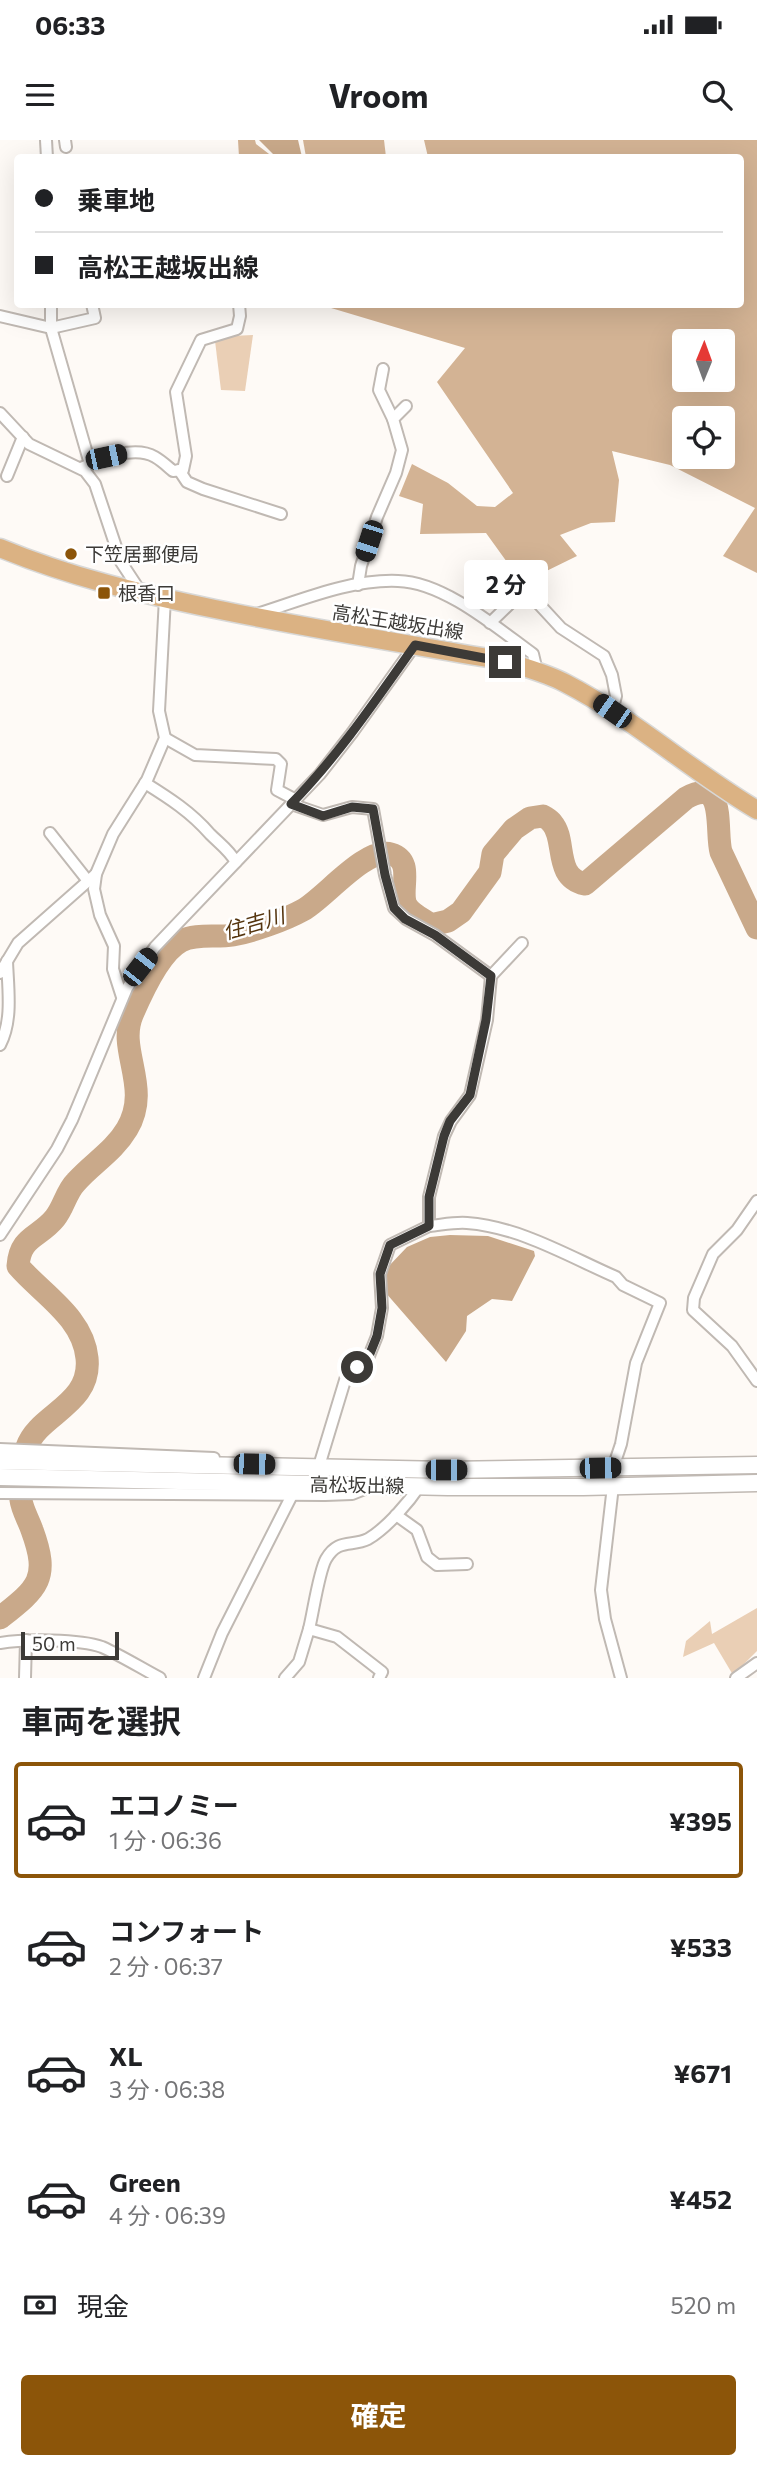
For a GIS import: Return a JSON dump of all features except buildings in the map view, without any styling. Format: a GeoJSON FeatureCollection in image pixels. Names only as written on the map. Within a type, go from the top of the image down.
{"type":"FeatureCollection","features":[{"type":"Feature","properties":{"kind":"main road","name":"高松王越坂出線"},"geometry":{"type":"LineString","coordinates":[[0,548],[46,567],[142,594],[309,628],[505,662],[537,671],[563,682],[612,711],[757,810]]}},
{"type":"Feature","properties":{"kind":"main road","name":"高松坂出線"},"geometry":{"type":"LineString","coordinates":[[0,1461],[429,1469],[757,1465]]}},
{"type":"Feature","properties":{"kind":"main road","name":"高松坂出線"},"geometry":{"type":"LineString","coordinates":[[0,1477],[420,1486],[757,1483]]}},
{"type":"Feature","properties":{"kind":"street"},"geometry":{"type":"LineString","coordinates":[[51,308],[51,328],[86,466],[95,484],[121,562],[142,594]]}},
{"type":"Feature","properties":{"kind":"street"},"geometry":{"type":"LineString","coordinates":[[0,316],[51,328],[95,318],[93,308]]}},
{"type":"Feature","properties":{"kind":"street"},"geometry":{"type":"LineString","coordinates":[[0,413],[42,452],[86,466],[106,457],[126,453],[153,456],[173,471],[183,470],[186,456],[176,393],[201,341],[237,329],[239,308]]}},
{"type":"Feature","properties":{"kind":"street"},"geometry":{"type":"LineString","coordinates":[[358,585],[377,517],[397,473],[402,450],[393,419],[379,390],[383,369]]}},
{"type":"Feature","properties":{"kind":"street"},"geometry":{"type":"LineString","coordinates":[[393,419],[406,406]]}},
{"type":"Feature","properties":{"kind":"street"},"geometry":{"type":"LineString","coordinates":[[7,476],[23,437]]}},
{"type":"Feature","properties":{"kind":"street"},"geometry":{"type":"LineString","coordinates":[[179,470],[187,482],[203,489],[281,514]]}},
{"type":"Feature","properties":{"kind":"street"},"geometry":{"type":"LineString","coordinates":[[251,616],[358,585],[400,580],[422,585],[450,597],[490,623],[533,654],[537,671]]}},
{"type":"Feature","properties":{"kind":"street"},"geometry":{"type":"LineString","coordinates":[[490,623],[525,589],[561,628],[604,656],[612,675],[616,696],[612,711]]}},
{"type":"Feature","properties":{"kind":"street"},"geometry":{"type":"LineString","coordinates":[[0,972],[18,943],[92,877],[113,834],[145,783],[165,738],[159,711],[164,598]]}},
{"type":"Feature","properties":{"kind":"street"},"geometry":{"type":"LineString","coordinates":[[1,1232],[57,1149],[72,1120],[122,997],[140,967],[155,947],[320,774],[415,645]]}},
{"type":"Feature","properties":{"kind":"street"},"geometry":{"type":"LineString","coordinates":[[165,738],[195,755],[276,759],[281,764],[277,790],[323,816],[352,807],[373,809],[394,908],[405,919],[435,935],[491,976]]}},
{"type":"Feature","properties":{"kind":"street"},"geometry":{"type":"LineString","coordinates":[[145,783],[177,803],[203,824],[230,851],[236,862]]}},
{"type":"Feature","properties":{"kind":"street"},"geometry":{"type":"LineString","coordinates":[[50,832],[92,877],[100,915],[114,946],[113,969],[122,997]]}},
{"type":"Feature","properties":{"kind":"street"},"geometry":{"type":"LineString","coordinates":[[429,1226],[429,1197],[444,1136],[450,1121],[470,1095],[486,1020],[491,976],[522,943]]}},
{"type":"Feature","properties":{"kind":"street"},"geometry":{"type":"LineString","coordinates":[[0,1045],[9,1017],[7,961]]}},
{"type":"Feature","properties":{"kind":"street"},"geometry":{"type":"LineString","coordinates":[[757,1201],[737,1230],[713,1254],[694,1298],[694,1310],[732,1346],[757,1381]]}},
{"type":"Feature","properties":{"kind":"street"},"geometry":{"type":"LineString","coordinates":[[0,1449],[290,1461],[313,1465],[346,1377],[369,1356],[377,1336],[382,1308],[380,1274],[390,1245],[429,1226],[464,1223],[492,1226],[536,1240],[616,1277],[623,1285],[660,1303],[636,1363],[616,1459],[617,1468]]}},
{"type":"Feature","properties":{"kind":"street"},"geometry":{"type":"LineString","coordinates":[[285,1678],[288,1671],[299,1662],[326,1560],[341,1544],[366,1540],[396,1515],[412,1498],[429,1469]]}},
{"type":"Feature","properties":{"kind":"street"},"geometry":{"type":"LineString","coordinates":[[0,1493],[352,1494],[373,1485]]}},
{"type":"Feature","properties":{"kind":"street"},"geometry":{"type":"LineString","coordinates":[[612,1486],[601,1590],[621,1678]]}},
{"type":"Feature","properties":{"kind":"street"},"geometry":{"type":"LineString","coordinates":[[204,1678],[222,1633],[292,1494]]}},
{"type":"Feature","properties":{"kind":"street"},"geometry":{"type":"LineString","coordinates":[[396,1515],[417,1530],[427,1556],[437,1565],[467,1564]]}},
{"type":"Feature","properties":{"kind":"street"},"geometry":{"type":"LineString","coordinates":[[309,1629],[337,1637],[382,1672],[379,1678]]}},
{"type":"Feature","properties":{"kind":"street"},"geometry":{"type":"LineString","coordinates":[[0,1643],[26,1640],[102,1647],[160,1678]]}},
{"type":"Feature","properties":{"kind":"street"},"geometry":{"type":"LineString","coordinates":[[25,1678],[26,1640]]}},
{"type":"Feature","properties":{"kind":"street"},"geometry":{"type":"LineString","coordinates":[[736,1678],[757,1663]]}},
{"type":"Feature","properties":{"kind":"shaded area"},"geometry":{"type":"Polygon","coordinates":[[[238,140],[255,140],[256,144],[269,154],[239,154],[238,140]]]}},
{"type":"Feature","properties":{"kind":"shaded area"},"geometry":{"type":"Polygon","coordinates":[[[259,140],[298,140],[301,154],[273,154],[259,140]]]}},
{"type":"Feature","properties":{"kind":"shaded area"},"geometry":{"type":"Polygon","coordinates":[[[303,140],[384,140],[386,154],[305,154],[303,140]]]}},
{"type":"Feature","properties":{"kind":"shaded area"},"geometry":{"type":"Polygon","coordinates":[[[424,140],[757,140],[757,573],[723,556],[755,508],[678,469],[735,469],[735,406],[672,406],[672,466],[612,451],[619,480],[615,522],[591,523],[560,535],[577,556],[522,583],[486,533],[420,534],[423,504],[399,496],[412,464],[448,483],[477,506],[495,507],[513,493],[437,382],[465,348],[331,308],[744,308],[744,154],[427,154],[424,140]]]}},
{"type":"Feature","properties":{"kind":"shaded area"},"geometry":{"type":"Polygon","coordinates":[[[253,335],[245,391],[221,390],[215,341],[232,336],[253,335]]]}},
{"type":"Feature","properties":{"kind":"shaded area"},"geometry":{"type":"Polygon","coordinates":[[[488,1236],[534,1251],[535,1256],[512,1301],[492,1299],[467,1316],[466,1331],[446,1362],[385,1292],[387,1268],[407,1247],[430,1237],[488,1236]]]}},
{"type":"Feature","properties":{"kind":"shaded area"},"geometry":{"type":"Polygon","coordinates":[[[757,1608],[757,1651],[733,1675],[714,1643],[683,1657],[686,1641],[710,1621],[712,1634],[757,1608]]]}},
{"type":"Feature","properties":{"kind":"waterway","name":"住吉川"},"geometry":{"type":"LineString","coordinates":[[0,1618],[32,1590],[40,1571],[37,1547],[21,1500],[27,1447],[33,1436],[81,1387],[86,1374],[87,1358],[78,1330],[60,1307],[18,1266],[20,1256],[26,1243],[55,1218],[73,1186],[116,1144],[127,1129],[134,1114],[136,1099],[128,1042],[132,1015],[146,985],[173,946],[200,936],[233,935],[287,918],[312,904],[358,865],[381,854],[391,854],[402,863],[405,876],[404,899],[411,911],[431,925],[448,921],[461,912],[490,872],[493,854],[514,829],[530,818],[543,816],[556,830],[568,874],[585,884],[686,798],[699,793],[708,794],[714,799],[721,852],[757,928]]}},
{"type":"Feature","properties":{"kind":"place","name":"下笠居郵便局"},"geometry":{"type":"Point","coordinates":[71,554]}},
{"type":"Feature","properties":{"kind":"place","name":"根香口"},"geometry":{"type":"Point","coordinates":[104,593]}},
{"type":"Feature","properties":{"kind":"route"},"geometry":{"type":"LineString","coordinates":[[357,1367],[369,1356],[377,1336],[382,1308],[380,1274],[390,1245],[429,1226],[429,1197],[444,1136],[450,1121],[470,1095],[486,1020],[491,976],[435,935],[405,919],[394,908],[373,809],[352,807],[323,816],[291,804],[320,774],[352,733],[415,645],[505,662]]}}]}
